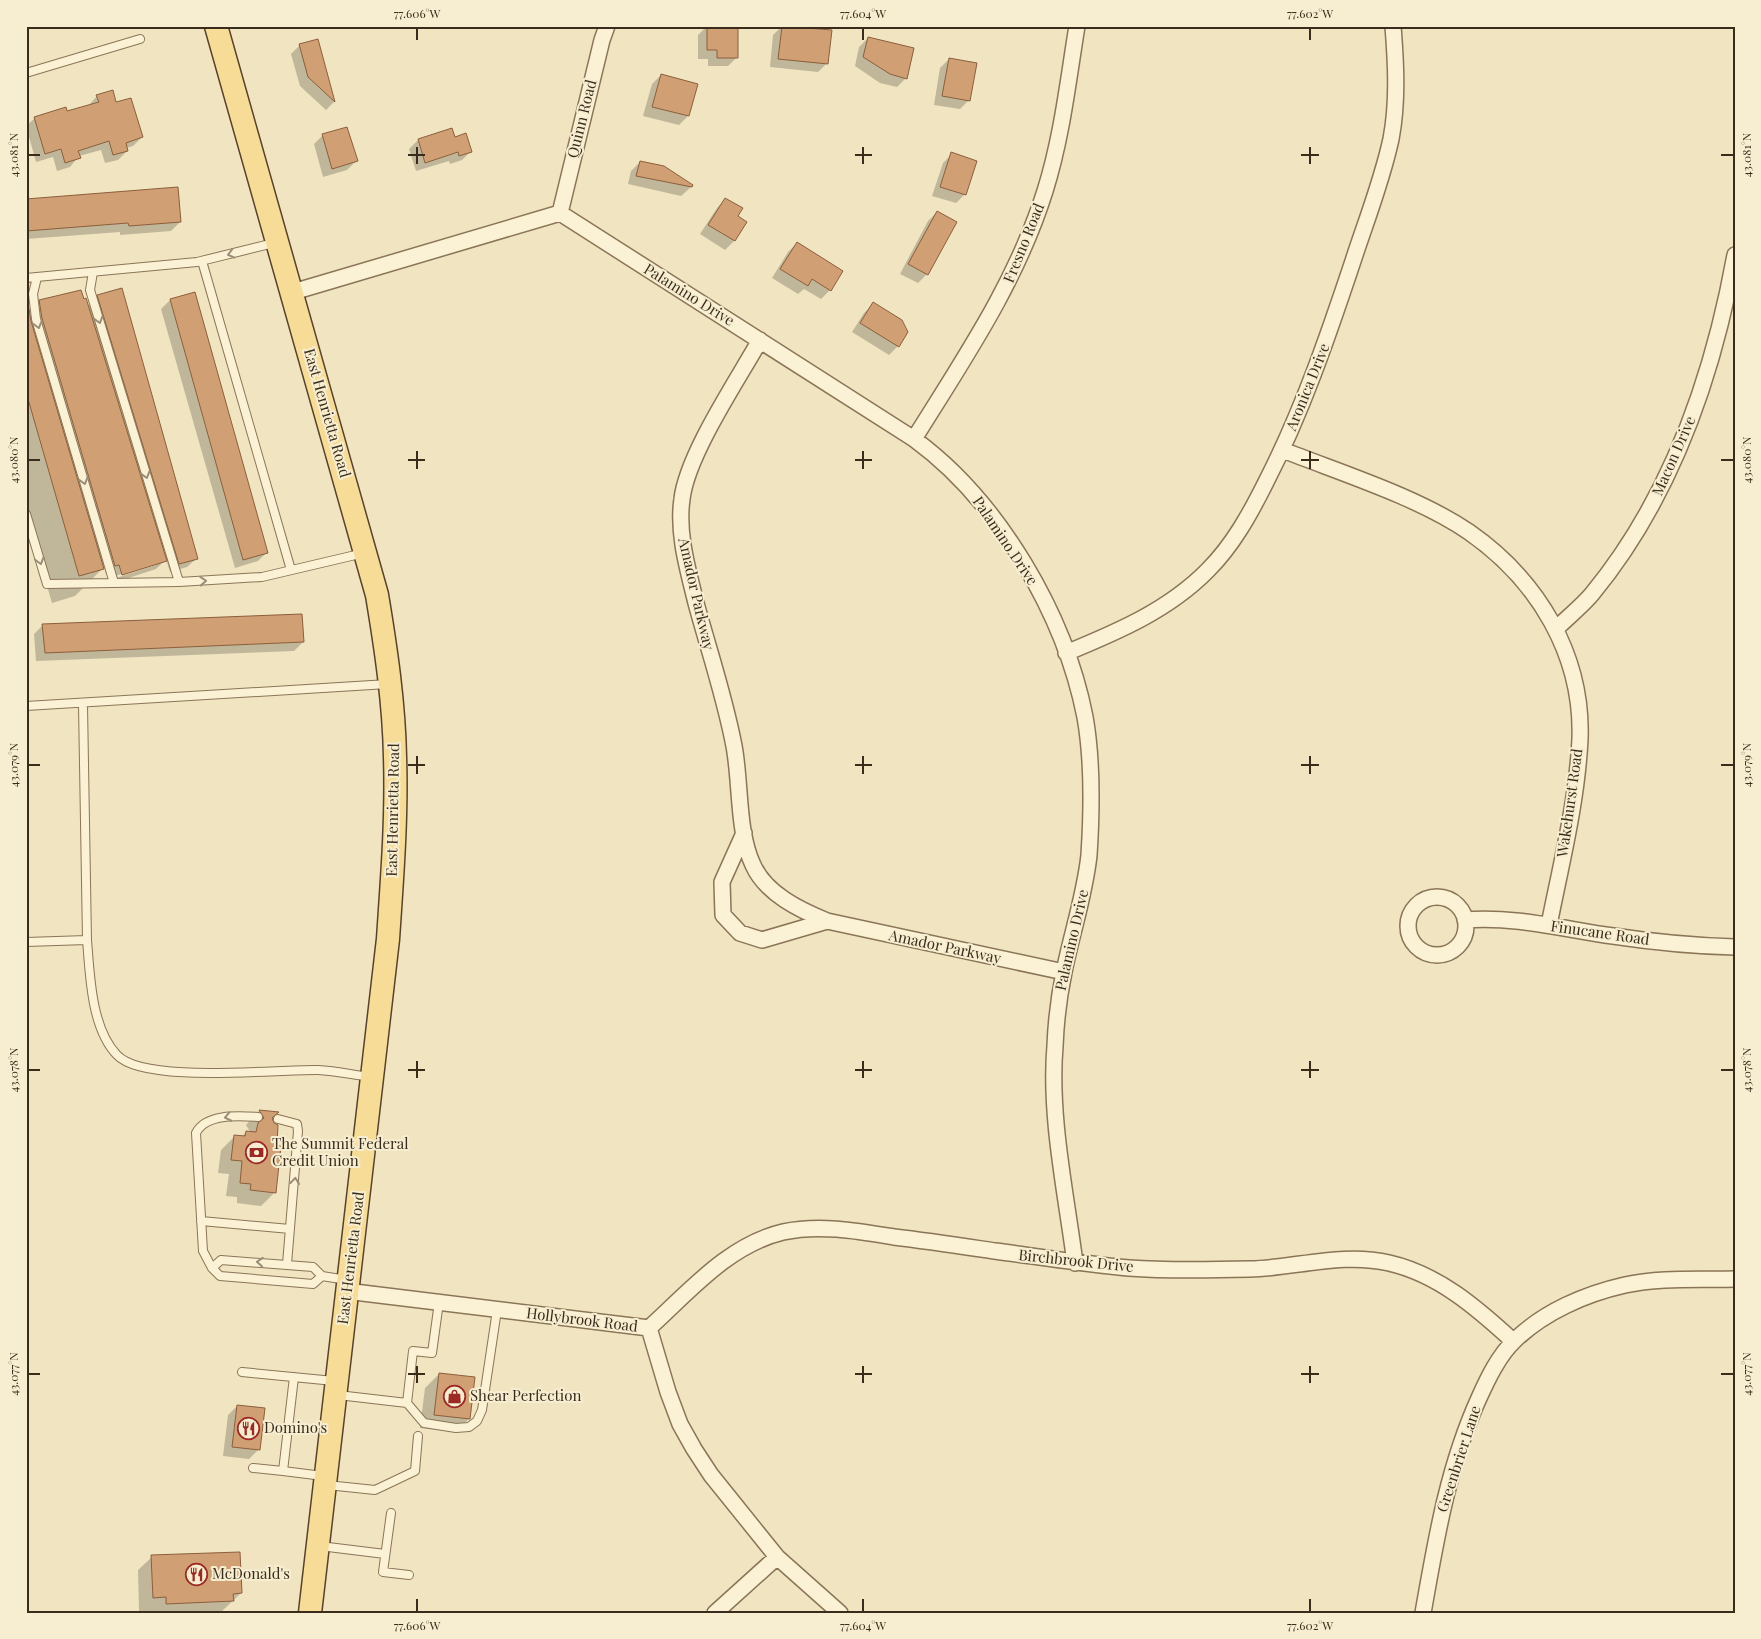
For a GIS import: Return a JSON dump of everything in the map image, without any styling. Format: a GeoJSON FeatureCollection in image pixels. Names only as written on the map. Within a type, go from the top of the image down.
{"type":"FeatureCollection","features":[{"type":"Feature","properties":{"kind":"main road","name":"East Henrietta Road"},"geometry":{"type":"LineString","coordinates":[[216,26],[293,292],[377,595],[390,684],[395,757],[394,849],[388,939],[310,1613]]}},
{"type":"Feature","properties":{"kind":"street","name":"Quinn Road"},"geometry":{"type":"LineString","coordinates":[[560,213],[607,26]]}},
{"type":"Feature","properties":{"kind":"street","name":"Fresno Road"},"geometry":{"type":"LineString","coordinates":[[914,439],[1000,300],[1030,234],[1060,136],[1077,26]]}},
{"type":"Feature","properties":{"kind":"street","name":"Aronica Drive"},"geometry":{"type":"LineString","coordinates":[[1066,653],[1139,620],[1170,602],[1209,570],[1242,527],[1283,450],[1328,337],[1382,172],[1391,138],[1395,106],[1396,58],[1393,26]]}},
{"type":"Feature","properties":{"kind":"street"},"geometry":{"type":"LineString","coordinates":[[293,292],[560,213]]}},
{"type":"Feature","properties":{"kind":"street","name":"Palamino Drive"},"geometry":{"type":"LineString","coordinates":[[560,213],[931,451],[984,506],[1022,561],[1040,594],[1066,653],[1085,718],[1090,766],[1091,808],[1084,886],[1064,972],[1055,1040],[1054,1076],[1058,1128],[1075,1262]]}},
{"type":"Feature","properties":{"kind":"street","name":"Macon Drive"},"geometry":{"type":"LineString","coordinates":[[1557,628],[1592,595],[1652,504],[1672,467],[1692,418],[1715,348],[1735,255]]}},
{"type":"Feature","properties":{"kind":"street","name":"Amador Parkway"},"geometry":{"type":"LineString","coordinates":[[760,340],[703,442],[689,472],[682,499],[681,529],[686,565],[734,747],[744,832],[753,866],[775,892],[806,912],[827,921],[1064,972]]}},
{"type":"Feature","properties":{"kind":"street","name":"Wakehurst Road"},"geometry":{"type":"LineString","coordinates":[[1283,450],[1431,510],[1469,532],[1498,556],[1520,578],[1557,628],[1568,655],[1576,684],[1580,738],[1577,777],[1570,821],[1549,926]]}},
{"type":"Feature","properties":{"kind":"street","name":"Amador Parkway"},"geometry":{"type":"LineString","coordinates":[[744,832],[722,882],[723,915],[740,933],[762,940],[827,921]]}},
{"type":"Feature","properties":{"kind":"street","name":"Finucane Road"},"geometry":{"type":"LineString","coordinates":[[1465,920],[1515,920],[1614,936],[1735,947]]}},
{"type":"Feature","properties":{"kind":"street","name":"Birchbrook Drive"},"geometry":{"type":"LineString","coordinates":[[649,1328],[717,1266],[741,1248],[765,1237],[807,1228],[854,1231],[1131,1268],[1243,1269],[1368,1260],[1388,1263],[1426,1277],[1451,1290],[1480,1311],[1513,1341]]}},
{"type":"Feature","properties":{"kind":"street","name":"Greenbrier Lane"},"geometry":{"type":"LineString","coordinates":[[1423,1613],[1437,1528],[1467,1426],[1489,1376],[1513,1341],[1545,1315],[1583,1299],[1626,1285],[1675,1280],[1735,1279]]}},
{"type":"Feature","properties":{"kind":"street","name":"Hollybrook Road"},"geometry":{"type":"LineString","coordinates":[[347,1286],[439,1302],[649,1328],[668,1392],[680,1424],[710,1475],[777,1558],[840,1613]]}},
{"type":"Feature","properties":{"kind":"street"},"geometry":{"type":"LineString","coordinates":[[715,1613],[777,1558]]}},
{"type":"Feature","properties":{"kind":"lane"},"geometry":{"type":"LineString","coordinates":[[26,72],[140,39]]}},
{"type":"Feature","properties":{"kind":"lane"},"geometry":{"type":"LineString","coordinates":[[26,278],[202,261],[278,241]]}},
{"type":"Feature","properties":{"kind":"lane"},"geometry":{"type":"LineString","coordinates":[[202,261],[291,570]]}},
{"type":"Feature","properties":{"kind":"lane"},"geometry":{"type":"LineString","coordinates":[[93,272],[90,290],[179,582]]}},
{"type":"Feature","properties":{"kind":"lane"},"geometry":{"type":"LineString","coordinates":[[37,277],[33,294],[36,319],[114,583]]}},
{"type":"Feature","properties":{"kind":"lane"},"geometry":{"type":"LineString","coordinates":[[26,514],[47,584],[179,582],[262,577],[365,552]]}},
{"type":"Feature","properties":{"kind":"lane"},"geometry":{"type":"LineString","coordinates":[[26,706],[83,705],[390,684]]}},
{"type":"Feature","properties":{"kind":"lane"},"geometry":{"type":"LineString","coordinates":[[83,705],[87,940],[91,991],[102,1030],[117,1055],[132,1065],[164,1072],[320,1070],[372,1077]]}},
{"type":"Feature","properties":{"kind":"lane"},"geometry":{"type":"LineString","coordinates":[[26,942],[87,940]]}},
{"type":"Feature","properties":{"kind":"lane"},"geometry":{"type":"LineString","coordinates":[[258,1116],[234,1115],[200,1127],[196,1133],[203,1251],[212,1268],[220,1276],[312,1284],[322,1276]]}},
{"type":"Feature","properties":{"kind":"lane"},"geometry":{"type":"LineString","coordinates":[[278,1119],[297,1124],[298,1131],[287,1264]]}},
{"type":"Feature","properties":{"kind":"lane"},"geometry":{"type":"LineString","coordinates":[[201,1221],[290,1229]]}},
{"type":"Feature","properties":{"kind":"lane"},"geometry":{"type":"LineString","coordinates":[[212,1268],[221,1260],[313,1267],[322,1276],[347,1286]]}},
{"type":"Feature","properties":{"kind":"lane"},"geometry":{"type":"LineString","coordinates":[[407,1403],[413,1351],[432,1353],[439,1302]]}},
{"type":"Feature","properties":{"kind":"lane"},"geometry":{"type":"LineString","coordinates":[[242,1372],[294,1377],[407,1403],[424,1423],[456,1428],[469,1427],[477,1421],[482,1410],[497,1310]]}},
{"type":"Feature","properties":{"kind":"lane"},"geometry":{"type":"LineString","coordinates":[[283,1471],[294,1377]]}},
{"type":"Feature","properties":{"kind":"lane"},"geometry":{"type":"LineString","coordinates":[[253,1468],[283,1471],[375,1490],[415,1471],[418,1436]]}},
{"type":"Feature","properties":{"kind":"lane"},"geometry":{"type":"LineString","coordinates":[[391,1513],[383,1572],[410,1575]]}},
{"type":"Feature","properties":{"kind":"lane"},"geometry":{"type":"LineString","coordinates":[[318,1546],[385,1554]]}},
{"type":"Feature","properties":{"kind":"building"},"geometry":{"type":"Polygon","coordinates":[[[707,26],[738,26],[738,58],[717,58],[717,50],[707,50],[707,26]]]}},
{"type":"Feature","properties":{"kind":"building"},"geometry":{"type":"Polygon","coordinates":[[[782,26],[832,30],[828,64],[778,59],[782,26]]]}},
{"type":"Feature","properties":{"kind":"building"},"geometry":{"type":"Polygon","coordinates":[[[868,37],[914,48],[907,79],[890,74],[863,57],[868,37]]]}},
{"type":"Feature","properties":{"kind":"building"},"geometry":{"type":"Polygon","coordinates":[[[318,39],[335,102],[308,77],[299,44],[318,39]]]}},
{"type":"Feature","properties":{"kind":"building"},"geometry":{"type":"Polygon","coordinates":[[[949,58],[977,63],[970,101],[942,96],[949,58]]]}},
{"type":"Feature","properties":{"kind":"building"},"geometry":{"type":"Polygon","coordinates":[[[661,74],[698,84],[689,116],[652,107],[661,74]]]}},
{"type":"Feature","properties":{"kind":"building"},"geometry":{"type":"Polygon","coordinates":[[[113,90],[116,102],[131,98],[143,137],[126,143],[128,151],[113,155],[109,141],[78,151],[81,158],[65,163],[61,149],[45,154],[34,117],[66,107],[67,111],[99,102],[96,95],[113,90]]]}},
{"type":"Feature","properties":{"kind":"building"},"geometry":{"type":"Polygon","coordinates":[[[347,127],[358,161],[332,169],[322,134],[347,127]]]}},
{"type":"Feature","properties":{"kind":"building"},"geometry":{"type":"Polygon","coordinates":[[[452,128],[455,137],[466,133],[472,152],[459,156],[458,152],[425,163],[418,139],[452,128]]]}},
{"type":"Feature","properties":{"kind":"building"},"geometry":{"type":"Polygon","coordinates":[[[951,152],[977,161],[966,195],[940,187],[951,152]]]}},
{"type":"Feature","properties":{"kind":"building"},"geometry":{"type":"Polygon","coordinates":[[[640,161],[664,166],[693,185],[692,187],[636,176],[640,161]]]}},
{"type":"Feature","properties":{"kind":"building"},"geometry":{"type":"Polygon","coordinates":[[[178,187],[181,222],[129,226],[128,223],[26,231],[26,199],[178,187]]]}},
{"type":"Feature","properties":{"kind":"building"},"geometry":{"type":"Polygon","coordinates":[[[725,198],[743,208],[738,216],[747,222],[735,241],[708,225],[725,198]]]}},
{"type":"Feature","properties":{"kind":"building"},"geometry":{"type":"Polygon","coordinates":[[[937,211],[957,222],[928,275],[908,264],[937,211]]]}},
{"type":"Feature","properties":{"kind":"building"},"geometry":{"type":"Polygon","coordinates":[[[797,242],[843,271],[831,291],[812,279],[808,286],[780,269],[797,242]]]}},
{"type":"Feature","properties":{"kind":"building"},"geometry":{"type":"Polygon","coordinates":[[[122,288],[198,559],[179,564],[97,295],[122,288]]]}},
{"type":"Feature","properties":{"kind":"building"},"geometry":{"type":"Polygon","coordinates":[[[81,290],[84,299],[86,298],[167,561],[122,575],[119,565],[115,566],[42,318],[39,300],[81,290]]]}},
{"type":"Feature","properties":{"kind":"building"},"geometry":{"type":"Polygon","coordinates":[[[195,292],[268,553],[243,560],[170,299],[195,292]]]}},
{"type":"Feature","properties":{"kind":"building"},"geometry":{"type":"Polygon","coordinates":[[[873,302],[902,320],[908,332],[899,347],[860,323],[873,302]]]}},
{"type":"Feature","properties":{"kind":"building"},"geometry":{"type":"Polygon","coordinates":[[[26,303],[28,303],[31,321],[104,569],[79,576],[26,392],[26,303]]]}},
{"type":"Feature","properties":{"kind":"building"},"geometry":{"type":"Polygon","coordinates":[[[302,614],[304,642],[45,653],[42,624],[302,614]]]}},
{"type":"Feature","properties":{"kind":"building","name":"The Summit Federal Credit Union"},"geometry":{"type":"Polygon","coordinates":[[[259,1110],[279,1112],[272,1118],[274,1123],[278,1125],[277,1145],[281,1146],[276,1193],[250,1190],[251,1184],[240,1183],[242,1161],[231,1160],[234,1135],[245,1136],[246,1131],[256,1132],[258,1123],[264,1118],[259,1110]]]}},
{"type":"Feature","properties":{"kind":"building","name":"Shear Perfection"},"geometry":{"type":"Polygon","coordinates":[[[439,1373],[475,1377],[470,1419],[434,1415],[439,1373]]]}},
{"type":"Feature","properties":{"kind":"building","name":"Domino's"},"geometry":{"type":"Polygon","coordinates":[[[237,1405],[265,1408],[260,1450],[232,1447],[237,1405]]]}},
{"type":"Feature","properties":{"kind":"building","name":"McDonald's"},"geometry":{"type":"Polygon","coordinates":[[[240,1552],[242,1593],[233,1594],[234,1601],[166,1604],[166,1597],[153,1598],[151,1555],[240,1552]]]}},
{"type":"Feature","properties":{"kind":"place","name":"The Summit Federal Credit Union"},"geometry":{"type":"Point","coordinates":[256,1153]}},
{"type":"Feature","properties":{"kind":"place","name":"Shear Perfection"},"geometry":{"type":"Point","coordinates":[454,1396]}},
{"type":"Feature","properties":{"kind":"place","name":"Domino's"},"geometry":{"type":"Point","coordinates":[248,1428]}},
{"type":"Feature","properties":{"kind":"place","name":"McDonald's"},"geometry":{"type":"Point","coordinates":[196,1574]}}]}
